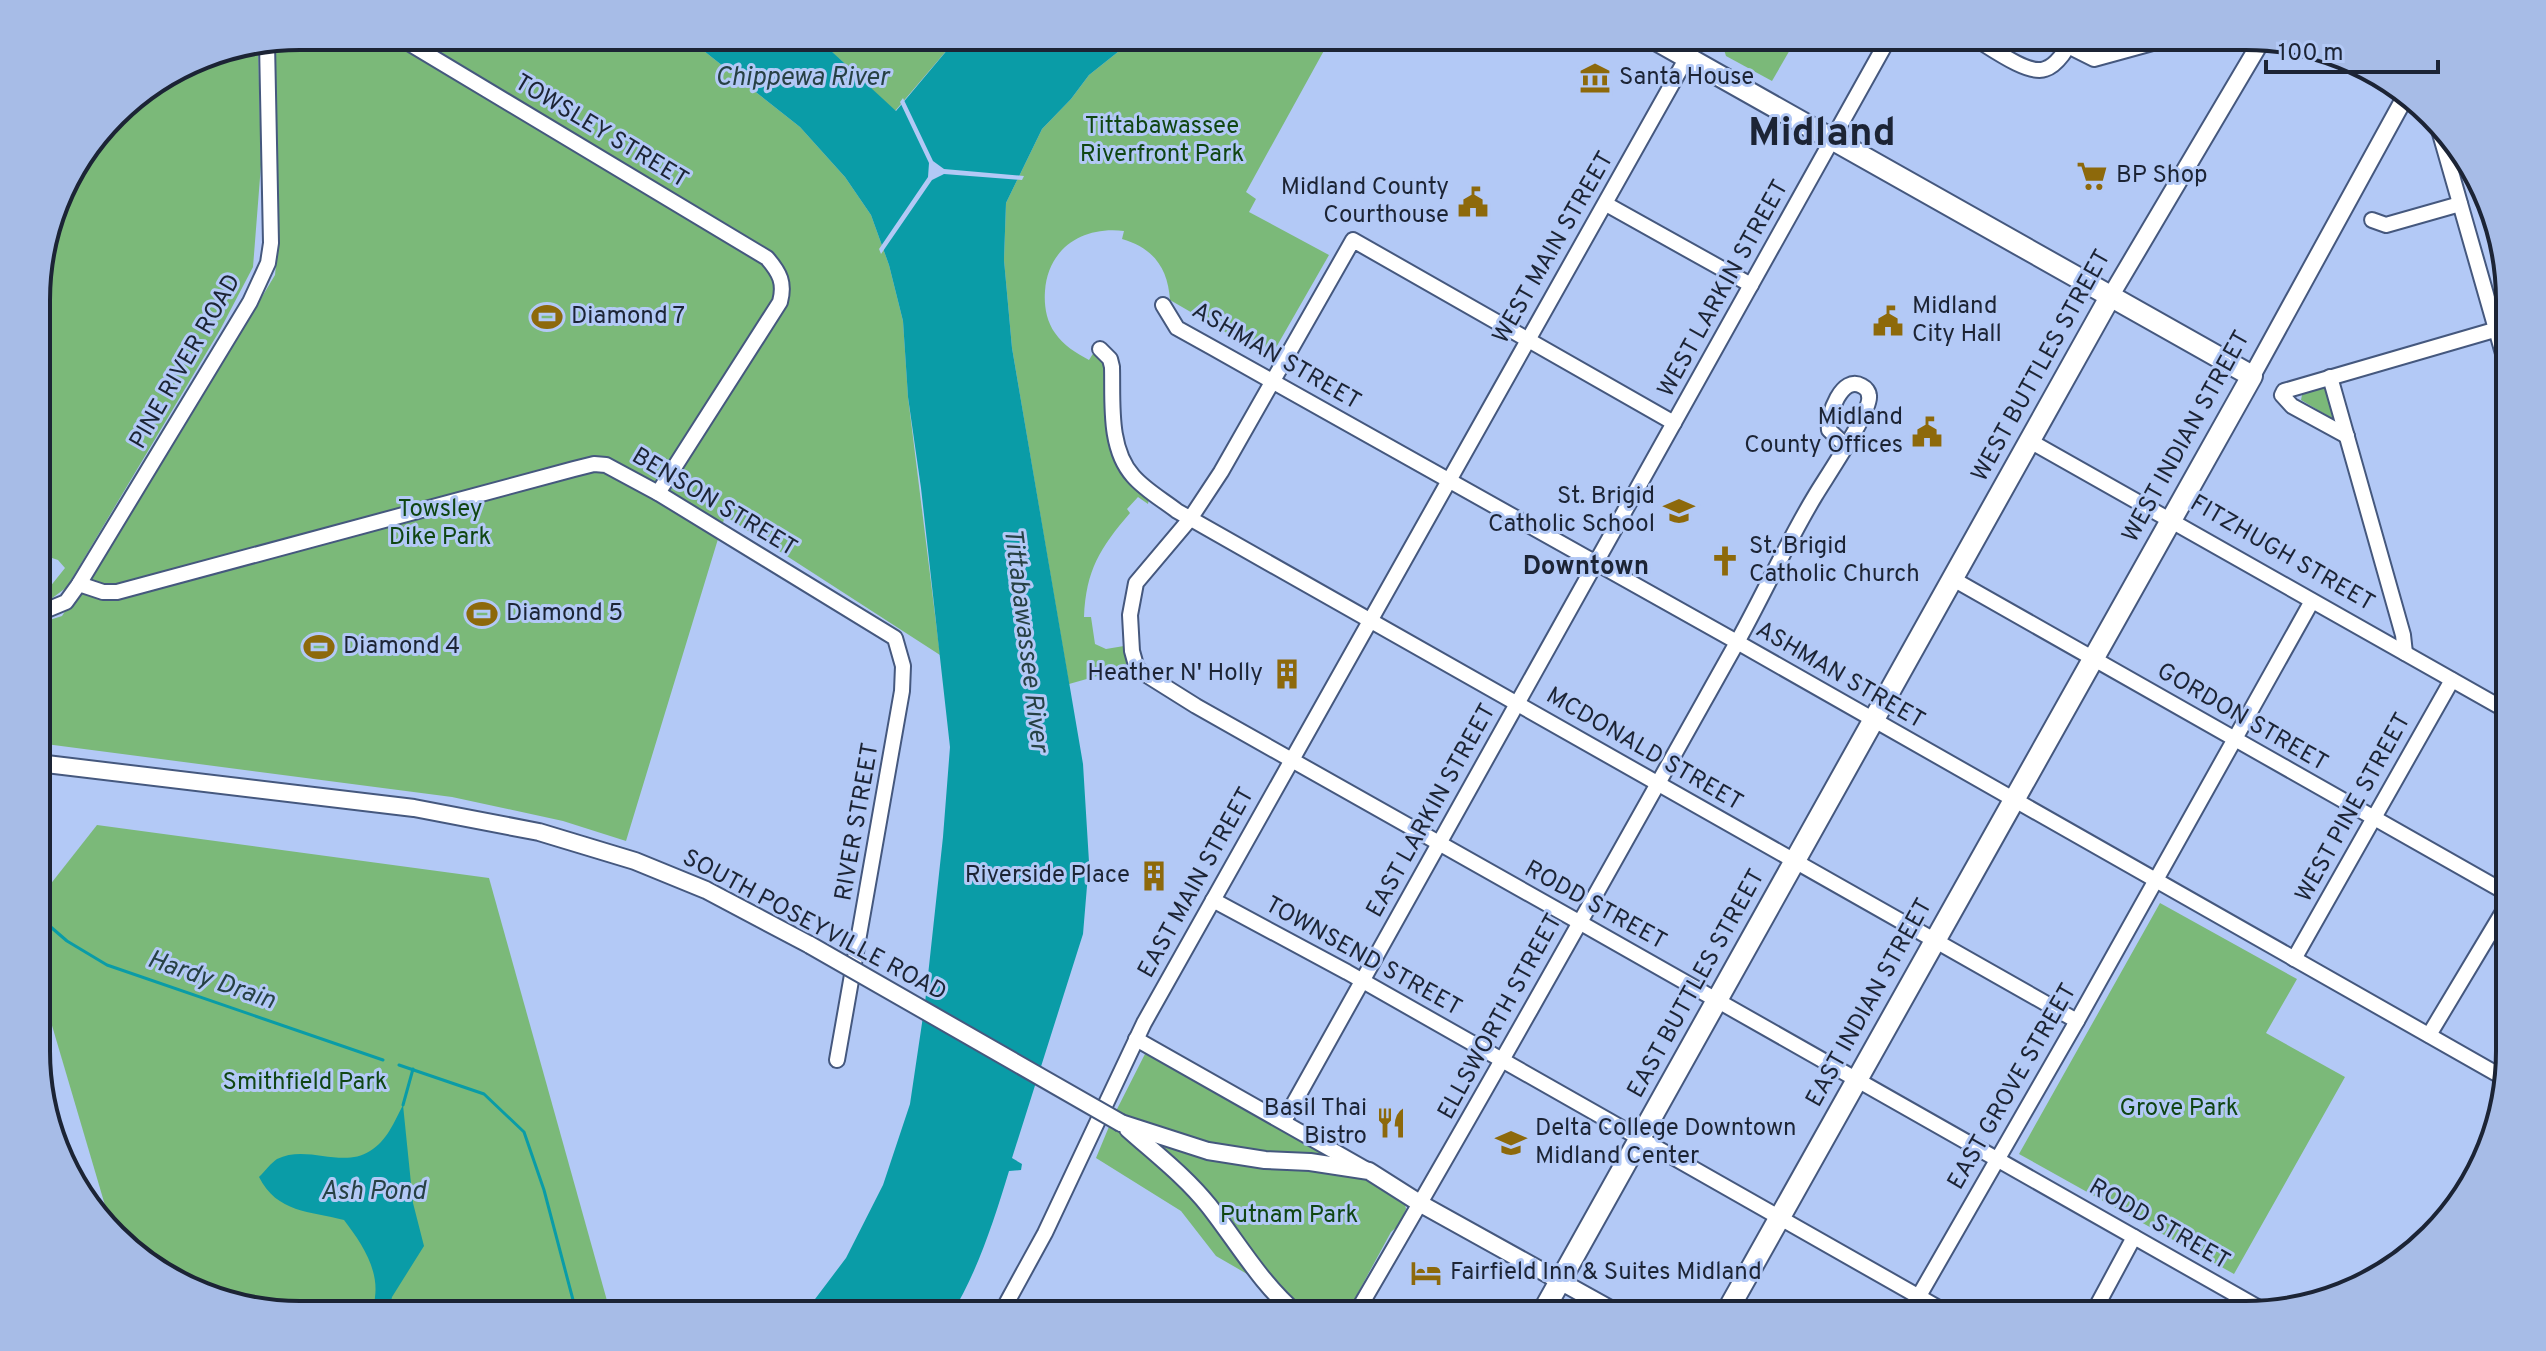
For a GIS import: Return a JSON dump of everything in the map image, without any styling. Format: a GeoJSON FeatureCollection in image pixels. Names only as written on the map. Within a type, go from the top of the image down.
{"type":"FeatureCollection","features":[{"type":"Feature","properties":{"kind":"highway"},"geometry":{"type":"LineString","coordinates":[[1673,50],[2252,376]]}},
{"type":"Feature","properties":{"kind":"highway","name":"WEST BUTTLES STREET"},"geometry":{"type":"LineString","coordinates":[[1874,720],[2110,297]]}},
{"type":"Feature","properties":{"kind":"highway","name":"WEST INDIAN STREET"},"geometry":{"type":"LineString","coordinates":[[2013,800],[2252,376]]}},
{"type":"Feature","properties":{"kind":"highway","name":"EAST BUTTLES STREET"},"geometry":{"type":"LineString","coordinates":[[1549,1300],[1874,720]]}},
{"type":"Feature","properties":{"kind":"highway","name":"EAST INDIAN STREET"},"geometry":{"type":"LineString","coordinates":[[1733,1300],[2013,800]]}},
{"type":"Feature","properties":{"kind":"main road","name":"WEST BUTTLES STREET"},"geometry":{"type":"LineString","coordinates":[[2110,297],[2256,51]]}},
{"type":"Feature","properties":{"kind":"main road","name":"WEST INDIAN STREET"},"geometry":{"type":"LineString","coordinates":[[2252,376],[2401,105]]}},
{"type":"Feature","properties":{"kind":"main road","name":"SOUTH POSEYVILLE ROAD"},"geometry":{"type":"LineString","coordinates":[[50,764],[414,808],[539,832],[635,861],[706,890],[810,945],[1121,1123]]}},
{"type":"Feature","properties":{"kind":"main road"},"geometry":{"type":"LineString","coordinates":[[1121,1123],[1208,1151],[1369,1171],[1421,1204],[1595,1300]]}},
{"type":"Feature","properties":{"kind":"main road"},"geometry":{"type":"LineString","coordinates":[[1121,1123],[1192,1186],[1282,1300]]}},
{"type":"Feature","properties":{"kind":"street","name":"WEST MAIN STREET"},"geometry":{"type":"LineString","coordinates":[[1447,481],[1691,50]]}},
{"type":"Feature","properties":{"kind":"street","name":"WEST LARKIN STREET"},"geometry":{"type":"LineString","coordinates":[[1596,563],[1882,50]]}},
{"type":"Feature","properties":{"kind":"street"},"geometry":{"type":"LineString","coordinates":[[1995,50],[2032,70],[2043,71],[2064,50]]}},
{"type":"Feature","properties":{"kind":"street"},"geometry":{"type":"LineString","coordinates":[[2083,50],[2094,59],[2127,50]]}},
{"type":"Feature","properties":{"kind":"street","name":"TOWSLEY STREET"},"geometry":{"type":"LineString","coordinates":[[422,51],[767,258],[778,272],[784,287],[780,302],[658,493]]}},
{"type":"Feature","properties":{"kind":"street","name":"PINE RIVER ROAD"},"geometry":{"type":"LineString","coordinates":[[51,608],[66,602],[79,584],[250,302],[268,263],[271,243],[267,53]]}},
{"type":"Feature","properties":{"kind":"street"},"geometry":{"type":"LineString","coordinates":[[2444,148],[2496,309]]}},
{"type":"Feature","properties":{"kind":"street"},"geometry":{"type":"LineString","coordinates":[[1606,204],[1751,285]]}},
{"type":"Feature","properties":{"kind":"street"},"geometry":{"type":"LineString","coordinates":[[2372,220],[2386,225],[2460,204]]}},
{"type":"Feature","properties":{"kind":"street"},"geometry":{"type":"LineString","coordinates":[[1190,519],[1274,382],[1353,240],[1674,423]]}},
{"type":"Feature","properties":{"kind":"street","name":"ASHMAN STREET"},"geometry":{"type":"LineString","coordinates":[[1163,305],[1177,328],[2494,1072]]}},
{"type":"Feature","properties":{"kind":"street"},"geometry":{"type":"LineString","coordinates":[[2347,436],[2292,406],[2282,395],[2289,388],[2496,329]]}},
{"type":"Feature","properties":{"kind":"street","name":"MCDONALD STREET"},"geometry":{"type":"LineString","coordinates":[[1100,349],[1110,359],[1112,367],[1115,430],[1120,457],[1133,477],[1190,519],[2077,1021]]}},
{"type":"Feature","properties":{"kind":"street"},"geometry":{"type":"LineString","coordinates":[[2330,377],[2403,635],[2405,653]]}},
{"type":"Feature","properties":{"kind":"street","name":"FITZHUGH STREET"},"geometry":{"type":"LineString","coordinates":[[2030,441],[2496,705]]}},
{"type":"Feature","properties":{"kind":"street","name":"ELLSWORTH STREET"},"geometry":{"type":"LineString","coordinates":[[1364,1300],[1503,1061],[1845,445]]}},
{"type":"Feature","properties":{"kind":"street","name":"BENSON STREET"},"geometry":{"type":"LineString","coordinates":[[79,584],[103,592],[117,592],[594,464],[606,465],[658,493],[895,638]]}},
{"type":"Feature","properties":{"kind":"street","name":"EAST MAIN STREET"},"geometry":{"type":"LineString","coordinates":[[1008,1301],[1045,1233],[1136,1039],[1447,481]]}},
{"type":"Feature","properties":{"kind":"street","name":"RODD STREET"},"geometry":{"type":"LineString","coordinates":[[1190,519],[1136,583],[1130,615],[1137,669],[1196,706],[2245,1300]]}},
{"type":"Feature","properties":{"kind":"street","name":"EAST LARKIN STREET"},"geometry":{"type":"LineString","coordinates":[[1284,1121],[1596,563]]}},
{"type":"Feature","properties":{"kind":"street","name":"GORDON STREET"},"geometry":{"type":"LineString","coordinates":[[1953,579],[2496,890]]}},
{"type":"Feature","properties":{"kind":"street","name":"EAST GROVE STREET"},"geometry":{"type":"LineString","coordinates":[[1916,1300],[2077,1021],[2312,601]]}},
{"type":"Feature","properties":{"kind":"street","name":"RIVER STREET"},"geometry":{"type":"LineString","coordinates":[[837,1060],[902,691],[903,666],[895,638]]}},
{"type":"Feature","properties":{"kind":"street","name":"WEST PINE STREET"},"geometry":{"type":"LineString","coordinates":[[2294,959],[2452,680]]}},
{"type":"Feature","properties":{"kind":"street","name":"TOWNSEND STREET"},"geometry":{"type":"LineString","coordinates":[[1213,900],[1925,1300]]}},
{"type":"Feature","properties":{"kind":"street"},"geometry":{"type":"LineString","coordinates":[[2429,1035],[2496,922]]}},
{"type":"Feature","properties":{"kind":"street"},"geometry":{"type":"LineString","coordinates":[[1136,1039],[1369,1171]]}},
{"type":"Feature","properties":{"kind":"street"},"geometry":{"type":"LineString","coordinates":[[2100,1300],[2134,1237]]}},
{"type":"Feature","properties":{"kind":"green space","name":"Tittabawassee Riverfront Park"},"geometry":{"type":"Polygon","coordinates":[[[1324,50],[1246,192],[1256,199],[1249,212],[1329,255],[1270,358],[1170,300],[1166,279],[1157,261],[1143,248],[1122,239],[1124,231],[1109,230],[1082,236],[1070,243],[1053,263],[1045,291],[1045,307],[1050,323],[1058,337],[1075,352],[1089,360],[1094,352],[1104,359],[1106,420],[1112,451],[1131,482],[1149,498],[1148,504],[1138,497],[1127,509],[1130,513],[1096,560],[1085,600],[1084,617],[1091,617],[1095,644],[1106,649],[1124,646],[1127,661],[1121,681],[1108,673],[1069,684],[1012,348],[1004,260],[1006,203],[1042,129],[1089,75],[1120,51],[1324,50]]]}},
{"type":"Feature","properties":{"kind":"green space"},"geometry":{"type":"Polygon","coordinates":[[[1724,50],[1790,50],[1772,81],[1726,56],[1724,50]]]}},
{"type":"Feature","properties":{"kind":"green space","name":"Towsley Dike Park"},"geometry":{"type":"Polygon","coordinates":[[[704,51],[800,127],[845,177],[871,215],[889,265],[903,321],[908,397],[940,655],[725,516],[626,841],[563,821],[452,797],[50,745],[51,620],[62,616],[180,434],[275,275],[278,244],[275,52],[704,51]]]}},
{"type":"Feature","properties":{"kind":"green space"},"geometry":{"type":"Polygon","coordinates":[[[831,51],[946,51],[895,111],[831,51]]]}},
{"type":"Feature","properties":{"kind":"green space"},"geometry":{"type":"Polygon","coordinates":[[[258,54],[261,165],[253,267],[220,330],[67,587],[51,599],[51,586],[65,568],[51,558],[51,284],[55,251],[69,204],[92,161],[135,112],[161,92],[204,69],[258,54]]]}},
{"type":"Feature","properties":{"kind":"green space"},"geometry":{"type":"Polygon","coordinates":[[[2325,384],[2336,418],[2333,419],[2301,400],[2303,390],[2325,384]]]}},
{"type":"Feature","properties":{"kind":"green space","name":"Smithfield Park"},"geometry":{"type":"Polygon","coordinates":[[[97,825],[489,878],[607,1301],[268,1299],[204,1282],[148,1249],[123,1228],[106,1207],[50,1019],[50,884],[97,825]]]}},
{"type":"Feature","properties":{"kind":"green space","name":"Grove Park"},"geometry":{"type":"Polygon","coordinates":[[[2160,903],[2297,979],[2266,1033],[2345,1077],[2234,1274],[2019,1154],[2160,903]]]}},
{"type":"Feature","properties":{"kind":"green space","name":"Putnam Park"},"geometry":{"type":"Polygon","coordinates":[[[1146,1052],[1404,1200],[1406,1209],[1354,1300],[1293,1300],[1216,1256],[1181,1211],[1096,1158],[1146,1052]]]}},
{"type":"Feature","properties":{"kind":"water"},"geometry":{"type":"Polygon","coordinates":[[[704,51],[831,51],[896,111],[947,51],[1120,51],[1089,75],[1042,129],[1006,203],[1004,260],[1012,348],[1083,764],[1089,862],[1083,934],[1012,1158],[1022,1164],[1021,1170],[1009,1171],[977,1263],[959,1301],[814,1301],[846,1258],[883,1185],[910,1104],[925,1003],[950,747],[908,397],[903,321],[889,265],[871,215],[845,177],[800,127],[704,51]]]}},
{"type":"Feature","properties":{"kind":"water","name":"Ash Pond"},"geometry":{"type":"Polygon","coordinates":[[[403,1105],[413,1203],[424,1246],[391,1301],[374,1301],[371,1265],[344,1220],[285,1204],[266,1189],[259,1177],[277,1159],[288,1155],[359,1156],[376,1147],[403,1105]]]}},
{"type":"Feature","properties":{"kind":"pier"},"geometry":{"type":"Polygon","coordinates":[[[903,98],[933,161],[944,169],[1024,176],[1022,180],[944,174],[932,180],[881,254],[879,249],[928,177],[929,163],[900,102],[903,98]]]}},
{"type":"Feature","properties":{"kind":"waterway","name":"Hardy Drain"},"geometry":{"type":"LineString","coordinates":[[50,926],[67,941],[107,965],[383,1060]]}},
{"type":"Feature","properties":{"kind":"waterway","name":"Hardy Drain"},"geometry":{"type":"LineString","coordinates":[[399,1065],[484,1094],[524,1132],[544,1190],[573,1301]]}},
{"type":"Feature","properties":{"kind":"waterway"},"geometry":{"type":"LineString","coordinates":[[403,1105],[413,1069]]}},
{"type":"Feature","properties":{"kind":"place","name":"Santa House"},"geometry":{"type":"Point","coordinates":[1595,78]}},
{"type":"Feature","properties":{"kind":"place","name":"BP Shop"},"geometry":{"type":"Point","coordinates":[2092,176]}},
{"type":"Feature","properties":{"kind":"place","name":"Midland County Courthouse"},"geometry":{"type":"Point","coordinates":[1473,202]}},
{"type":"Feature","properties":{"kind":"place","name":"Diamond 7"},"geometry":{"type":"Point","coordinates":[547,317]}},
{"type":"Feature","properties":{"kind":"place","name":"Midland City Hall"},"geometry":{"type":"Point","coordinates":[1888,321]}},
{"type":"Feature","properties":{"kind":"place","name":"Midland County Offices"},"geometry":{"type":"Point","coordinates":[1927,432]}},
{"type":"Feature","properties":{"kind":"place","name":"St. Brigid Catholic School"},"geometry":{"type":"Point","coordinates":[1679,511]}},
{"type":"Feature","properties":{"kind":"place","name":"St. Brigid Catholic Church"},"geometry":{"type":"Point","coordinates":[1725,561]}},
{"type":"Feature","properties":{"kind":"place","name":"Diamond 5"},"geometry":{"type":"Point","coordinates":[482,614]}},
{"type":"Feature","properties":{"kind":"place","name":"Diamond 4"},"geometry":{"type":"Point","coordinates":[319,647]}},
{"type":"Feature","properties":{"kind":"place","name":"Heather N' Holly"},"geometry":{"type":"Point","coordinates":[1287,674]}},
{"type":"Feature","properties":{"kind":"place","name":"Riverside Place"},"geometry":{"type":"Point","coordinates":[1154,876]}},
{"type":"Feature","properties":{"kind":"place","name":"Basil Thai Bistro"},"geometry":{"type":"Point","coordinates":[1391,1123]}},
{"type":"Feature","properties":{"kind":"place","name":"Delta College Downtown Midland Center"},"geometry":{"type":"Point","coordinates":[1511,1143]}},
{"type":"Feature","properties":{"kind":"place","name":"Fairfield Inn & Suites Midland"},"geometry":{"type":"Point","coordinates":[1426,1273]}},
{"type":"Feature","properties":{"kind":"district","name":"Midland"},"geometry":{"type":"Point","coordinates":[1822,135]}},
{"type":"Feature","properties":{"kind":"district","name":"Downtown"},"geometry":{"type":"Point","coordinates":[1586,567]}},
{"type":"Feature","properties":{"kind":"water label","name":"Chippewa River"},"geometry":{"type":"Point","coordinates":[802,78]}},
{"type":"Feature","properties":{"kind":"water label","name":"Tittabawassee River"},"geometry":{"type":"Point","coordinates":[1025,640]}}]}
